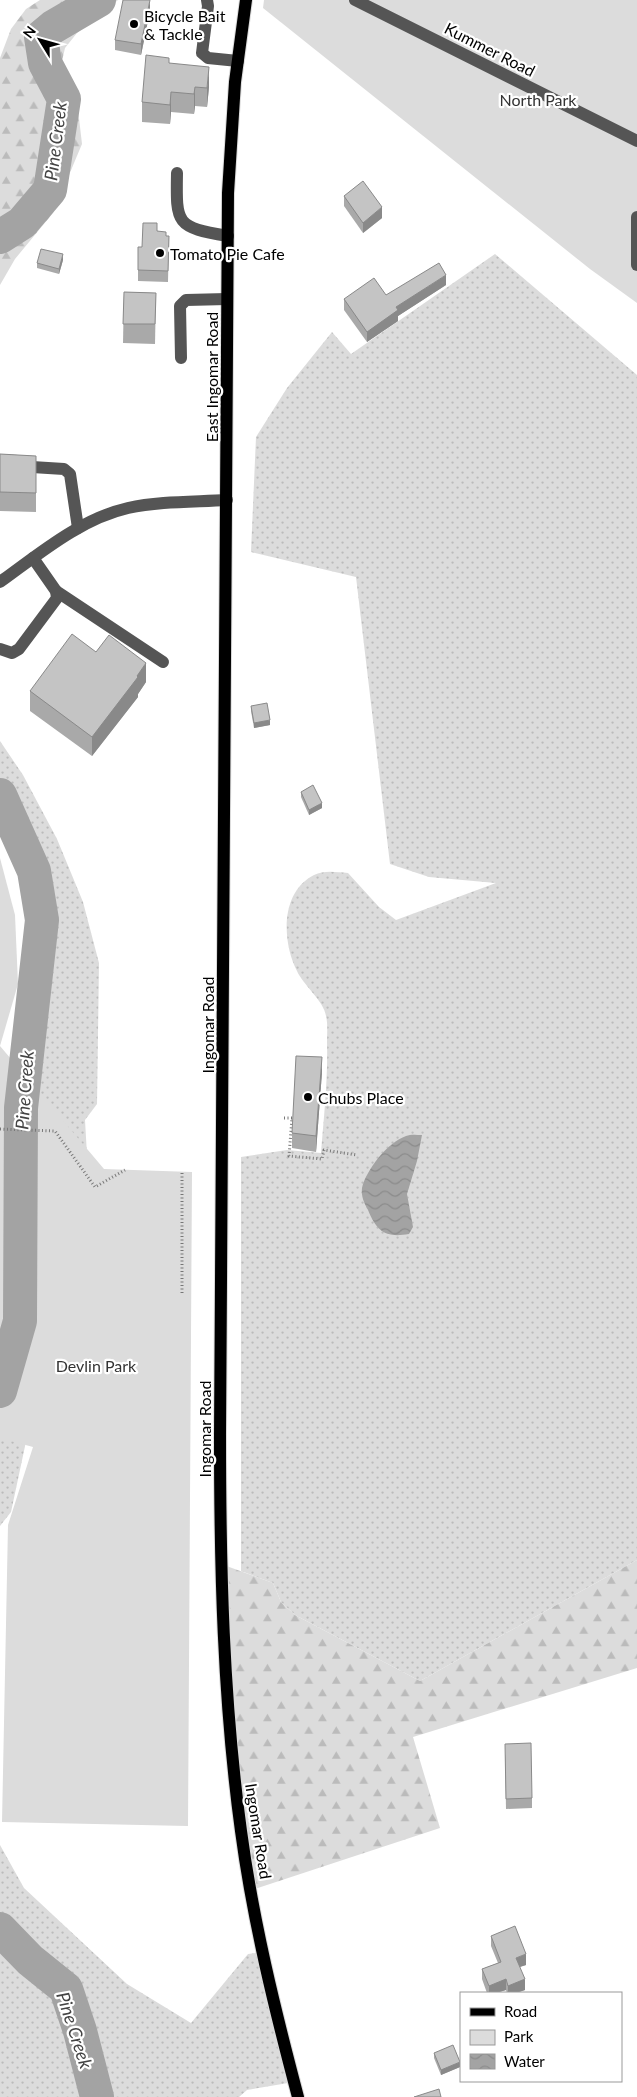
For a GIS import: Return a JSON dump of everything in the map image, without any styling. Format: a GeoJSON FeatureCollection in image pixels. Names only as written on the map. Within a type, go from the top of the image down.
{"type":"FeatureCollection","features":[{"type":"Feature","properties":{"kind":"main road","name":"East Ingomar Road"},"geometry":{"type":"LineString","coordinates":[[224,755],[227,300],[231,127],[246,0]]}},
{"type":"Feature","properties":{"kind":"main road","name":"Ingomar Road"},"geometry":{"type":"LineString","coordinates":[[224,755],[220,1435],[222,1629],[227,1712],[241,1832],[263,1952],[298,2097]]}},
{"type":"Feature","properties":{"kind":"street"},"geometry":{"type":"LineString","coordinates":[[206,0],[208,6],[202,53],[208,58],[238,61]]}},
{"type":"Feature","properties":{"kind":"street","name":"Kummer Road"},"geometry":{"type":"LineString","coordinates":[[355,0],[637,141]]}},
{"type":"Feature","properties":{"kind":"street"},"geometry":{"type":"LineString","coordinates":[[177,173],[176,209],[183,224],[196,230],[228,236]]}},
{"type":"Feature","properties":{"kind":"street"},"geometry":{"type":"LineString","coordinates":[[637,217],[637,265]]}},
{"type":"Feature","properties":{"kind":"street"},"geometry":{"type":"LineString","coordinates":[[181,358],[180,306],[186,300],[227,300]]}},
{"type":"Feature","properties":{"kind":"street"},"geometry":{"type":"LineString","coordinates":[[0,465],[64,469],[70,474],[78,528]]}},
{"type":"Feature","properties":{"kind":"street"},"geometry":{"type":"LineString","coordinates":[[0,582],[78,528],[102,516],[129,508],[227,500]]}},
{"type":"Feature","properties":{"kind":"street"},"geometry":{"type":"LineString","coordinates":[[33,558],[56,592],[164,662]]}},
{"type":"Feature","properties":{"kind":"street"},"geometry":{"type":"LineString","coordinates":[[0,649],[12,653],[27,642],[56,602],[56,592]]}},
{"type":"Feature","properties":{"kind":"path"},"geometry":{"type":"LineString","coordinates":[[284,1118],[292,1118],[289,1156],[322,1159],[324,1150],[357,1154]]}},
{"type":"Feature","properties":{"kind":"path"},"geometry":{"type":"LineString","coordinates":[[0,1130],[55,1130],[94,1187],[125,1170]]}},
{"type":"Feature","properties":{"kind":"path"},"geometry":{"type":"LineString","coordinates":[[182,1171],[182,1293]]}},
{"type":"Feature","properties":{"kind":"green space"},"geometry":{"type":"Polygon","coordinates":[[[40,0],[118,0],[77,33],[65,48],[62,61],[77,101],[82,144],[53,213],[15,259],[0,285],[0,58],[11,29],[26,9],[40,0]]]}},
{"type":"Feature","properties":{"kind":"green space","name":"North Park"},"geometry":{"type":"Polygon","coordinates":[[[264,0],[637,0],[637,303],[590,269],[263,8],[264,0]]]}},
{"type":"Feature","properties":{"kind":"green space"},"geometry":{"type":"Polygon","coordinates":[[[495,254],[637,375],[637,1560],[420,1681],[295,1615],[281,1602],[273,1583],[241,1571],[241,1157],[287,1150],[321,1153],[326,1084],[327,1019],[318,999],[297,971],[292,959],[287,932],[290,905],[295,893],[303,883],[322,872],[348,873],[379,907],[396,920],[496,883],[429,877],[390,864],[356,577],[251,552],[256,437],[287,388],[332,332],[351,354],[495,254]]]}},
{"type":"Feature","properties":{"kind":"green space"},"geometry":{"type":"Polygon","coordinates":[[[0,741],[23,775],[57,839],[83,902],[99,963],[97,1104],[85,1120],[87,1155],[11,1512],[0,1526],[0,1194],[4,1176],[13,1059],[39,959],[34,877],[0,814],[0,741]]]}},
{"type":"Feature","properties":{"kind":"green space"},"geometry":{"type":"Polygon","coordinates":[[[0,858],[15,915],[18,984],[0,1046],[0,858]]]}},
{"type":"Feature","properties":{"kind":"green space","name":"Devlin Park"},"geometry":{"type":"Polygon","coordinates":[[[0,1046],[104,1169],[192,1172],[188,1826],[2,1822],[8,1525],[33,1447],[0,1438],[0,1046]]]}},
{"type":"Feature","properties":{"kind":"green space"},"geometry":{"type":"Polygon","coordinates":[[[637,1560],[637,1668],[413,1737],[440,1828],[252,1890],[241,1832],[221,1564],[273,1583],[281,1602],[295,1615],[420,1681],[637,1560]]]}},
{"type":"Feature","properties":{"kind":"green space"},"geometry":{"type":"Polygon","coordinates":[[[0,1845],[24,1888],[127,1984],[191,2023],[248,1954],[263,1952],[294,2082],[247,2090],[239,2097],[0,2097],[0,1845]]]}},
{"type":"Feature","properties":{"kind":"water"},"geometry":{"type":"Polygon","coordinates":[[[408,1135],[422,1135],[417,1161],[407,1194],[413,1227],[409,1234],[388,1234],[375,1224],[365,1205],[362,1197],[364,1181],[373,1165],[392,1144],[408,1135]]]}},
{"type":"Feature","properties":{"kind":"building","name":"Bicycle Bait & Tackle"},"geometry":{"type":"Polygon","coordinates":[[[123,0],[150,0],[141,44],[115,40],[123,0]]]}},
{"type":"Feature","properties":{"kind":"building"},"geometry":{"type":"Polygon","coordinates":[[[146,55],[169,58],[169,63],[209,67],[207,88],[195,87],[194,94],[171,92],[170,105],[142,102],[146,55]]]}},
{"type":"Feature","properties":{"kind":"building"},"geometry":{"type":"Polygon","coordinates":[[[363,181],[382,207],[363,223],[344,196],[363,181]]]}},
{"type":"Feature","properties":{"kind":"building","name":"Tomato Pie Cafe"},"geometry":{"type":"Polygon","coordinates":[[[143,223],[157,223],[157,231],[166,232],[166,236],[169,236],[168,271],[138,270],[138,247],[142,247],[143,223]]]}},
{"type":"Feature","properties":{"kind":"building"},"geometry":{"type":"Polygon","coordinates":[[[41,249],[63,254],[59,269],[37,263],[41,249]]]}},
{"type":"Feature","properties":{"kind":"building"},"geometry":{"type":"Polygon","coordinates":[[[439,263],[446,275],[396,307],[398,310],[367,332],[344,299],[374,278],[386,295],[439,263]]]}},
{"type":"Feature","properties":{"kind":"building"},"geometry":{"type":"Polygon","coordinates":[[[124,292],[156,293],[155,324],[123,324],[124,292]]]}},
{"type":"Feature","properties":{"kind":"building"},"geometry":{"type":"Polygon","coordinates":[[[0,454],[36,456],[36,493],[0,492],[0,454]]]}},
{"type":"Feature","properties":{"kind":"building"},"geometry":{"type":"Polygon","coordinates":[[[72,634],[96,652],[109,635],[146,663],[138,677],[92,737],[30,691],[72,634]]]}},
{"type":"Feature","properties":{"kind":"building"},"geometry":{"type":"Polygon","coordinates":[[[267,703],[270,720],[254,723],[251,706],[267,703]]]}},
{"type":"Feature","properties":{"kind":"building"},"geometry":{"type":"Polygon","coordinates":[[[313,785],[322,803],[309,810],[301,792],[313,785]]]}},
{"type":"Feature","properties":{"kind":"building","name":"Chubs Place"},"geometry":{"type":"Polygon","coordinates":[[[296,1056],[322,1057],[316,1136],[292,1133],[296,1056]]]}},
{"type":"Feature","properties":{"kind":"building"},"geometry":{"type":"Polygon","coordinates":[[[531,1743],[532,1798],[506,1799],[505,1744],[531,1743]]]}},
{"type":"Feature","properties":{"kind":"building"},"geometry":{"type":"Polygon","coordinates":[[[515,1926],[526,1954],[516,1958],[525,1979],[508,1986],[506,1979],[489,1986],[482,1969],[501,1962],[491,1936],[515,1926]]]}},
{"type":"Feature","properties":{"kind":"building"},"geometry":{"type":"Polygon","coordinates":[[[453,2045],[460,2062],[441,2070],[434,2053],[453,2045]]]}},
{"type":"Feature","properties":{"kind":"building"},"geometry":{"type":"Polygon","coordinates":[[[439,2089],[441,2097],[414,2097],[439,2089]]]}},
{"type":"Feature","properties":{"kind":"waterway","name":"Pine Creek"},"geometry":{"type":"LineString","coordinates":[[0,237],[22,223],[50,190],[64,99],[45,63],[41,37],[53,27],[99,0]]}},
{"type":"Feature","properties":{"kind":"waterway","name":"Pine Creek"},"geometry":{"type":"LineString","coordinates":[[0,795],[34,871],[42,920],[21,1108],[20,1321],[0,1391]]}},
{"type":"Feature","properties":{"kind":"waterway","name":"Pine Creek"},"geometry":{"type":"LineString","coordinates":[[0,1929],[30,1960],[66,1989],[80,2031],[97,2097]]}},
{"type":"Feature","properties":{"kind":"place","name":"Bicycle Bait & Tackle"},"geometry":{"type":"Point","coordinates":[134,24]}},
{"type":"Feature","properties":{"kind":"place","name":"Tomato Pie Cafe"},"geometry":{"type":"Point","coordinates":[160,253]}},
{"type":"Feature","properties":{"kind":"place","name":"Chubs Place"},"geometry":{"type":"Point","coordinates":[308,1097]}}]}
